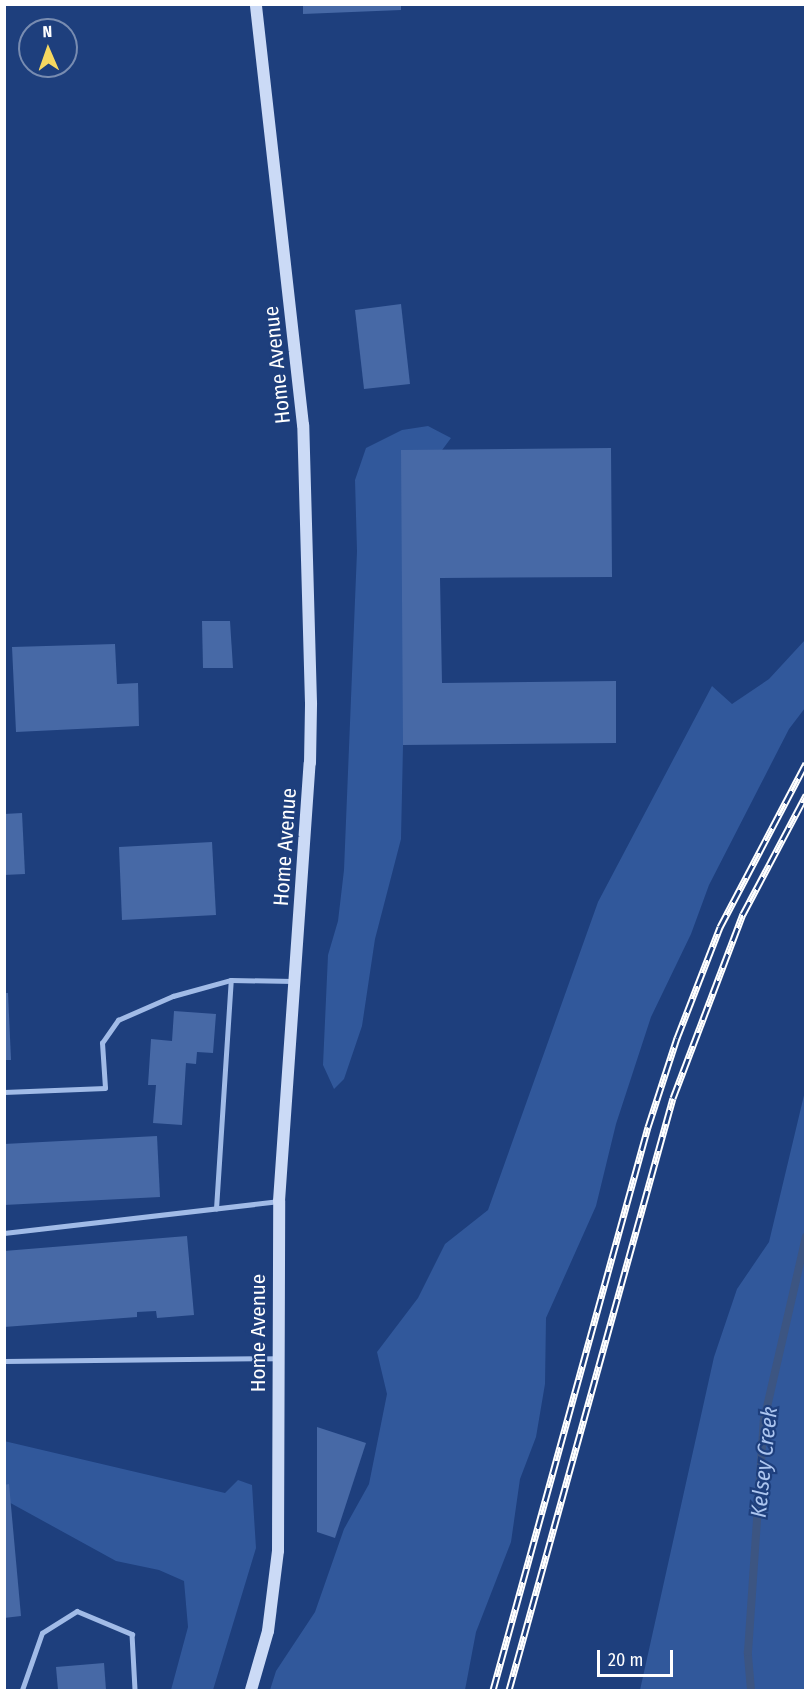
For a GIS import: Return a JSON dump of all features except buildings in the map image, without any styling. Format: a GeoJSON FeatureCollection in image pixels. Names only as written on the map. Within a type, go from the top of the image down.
{"type":"FeatureCollection","features":[{"type":"Feature","properties":{"kind":"street","name":"Home Avenue"},"geometry":{"type":"LineString","coordinates":[[251,1690],[275,1591],[279,1201],[310,763],[306,465],[256,4]]}},
{"type":"Feature","properties":{"kind":"lane"},"geometry":{"type":"LineString","coordinates":[[4,1092],[105,1088],[102,1043],[118,1020],[173,996],[231,981],[295,981]]}},
{"type":"Feature","properties":{"kind":"lane"},"geometry":{"type":"LineString","coordinates":[[216,1209],[231,981]]}},
{"type":"Feature","properties":{"kind":"lane"},"geometry":{"type":"LineString","coordinates":[[4,1233],[279,1201]]}},
{"type":"Feature","properties":{"kind":"lane"},"geometry":{"type":"LineString","coordinates":[[4,1361],[278,1358]]}},
{"type":"Feature","properties":{"kind":"lane"},"geometry":{"type":"LineString","coordinates":[[22,1690],[42,1632],[77,1611],[132,1634],[135,1690]]}},
{"type":"Feature","properties":{"kind":"shaded area"},"geometry":{"type":"Polygon","coordinates":[[[428,426],[451,438],[425,473],[404,700],[401,839],[375,939],[362,1026],[344,1079],[334,1089],[323,1065],[328,955],[338,921],[344,870],[357,551],[355,480],[366,448],[402,430],[428,426]]]}},
{"type":"Feature","properties":{"kind":"shaded area"},"geometry":{"type":"Polygon","coordinates":[[[805,640],[805,708],[789,729],[709,885],[691,934],[651,1017],[616,1124],[596,1206],[546,1318],[545,1384],[536,1437],[520,1479],[511,1542],[476,1632],[465,1690],[270,1690],[276,1671],[315,1612],[344,1529],[369,1484],[387,1394],[377,1352],[418,1298],[445,1244],[488,1210],[598,902],[712,686],[732,704],[769,679],[805,640]]]}},
{"type":"Feature","properties":{"kind":"shaded area"},"geometry":{"type":"Polygon","coordinates":[[[805,1091],[805,1690],[640,1690],[714,1357],[737,1289],[769,1242],[805,1091]]]}},
{"type":"Feature","properties":{"kind":"shaded area"},"geometry":{"type":"Polygon","coordinates":[[[4,1441],[225,1493],[238,1480],[252,1485],[256,1548],[213,1690],[171,1690],[188,1627],[184,1581],[159,1570],[116,1561],[5,1500],[4,1441]]]}},
{"type":"Feature","properties":{"kind":"waterway","name":"Kelsey Creek"},"geometry":{"type":"LineString","coordinates":[[751,1690],[748,1652],[764,1420],[806,1237]]}},
{"type":"Feature","properties":{"kind":"railway"},"geometry":{"type":"LineString","coordinates":[[493,1690],[648,1127],[677,1038],[720,927],[806,763]]}},
{"type":"Feature","properties":{"kind":"railway"},"geometry":{"type":"LineString","coordinates":[[509,1690],[673,1098],[743,914],[806,795]]}}]}
